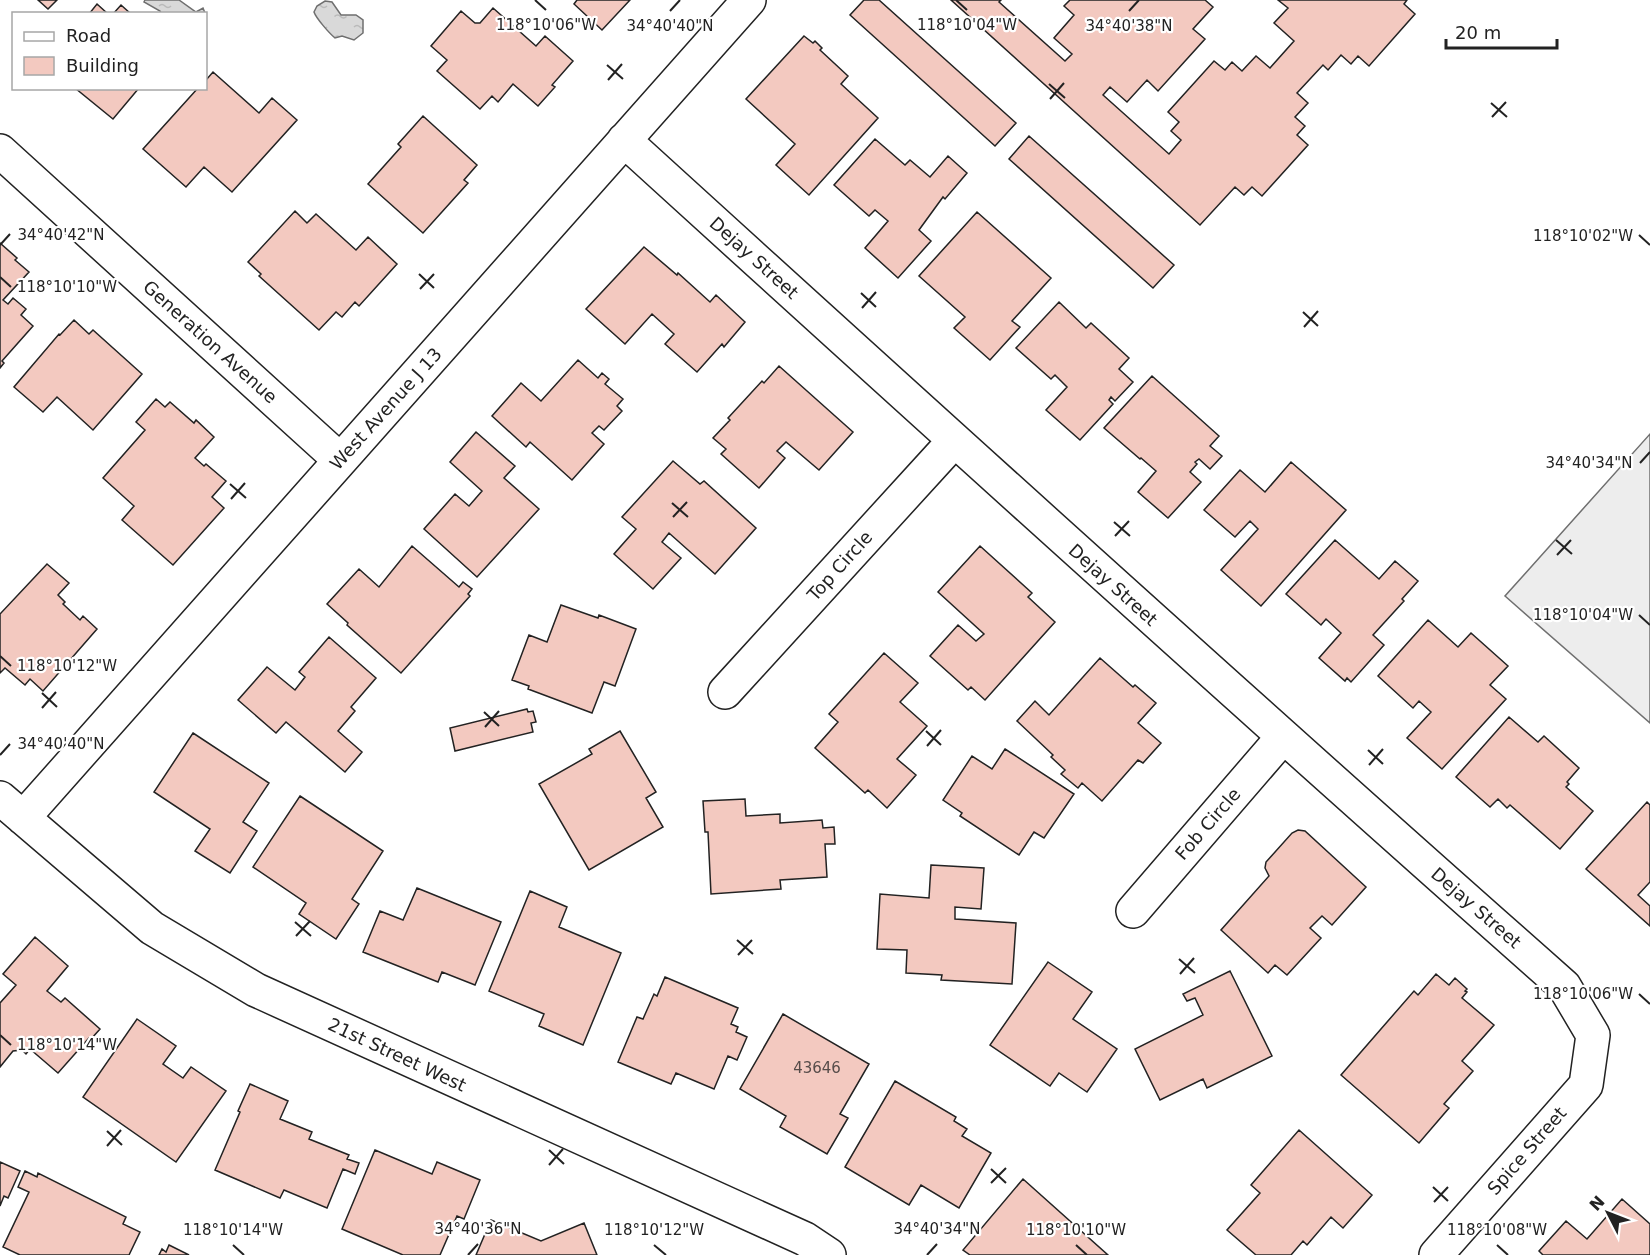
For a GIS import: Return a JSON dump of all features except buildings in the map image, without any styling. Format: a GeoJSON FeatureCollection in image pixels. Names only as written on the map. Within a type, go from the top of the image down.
{"type":"FeatureCollection","features":[{"type":"Feature","properties":{"kind":"street","name":"West Avenue J 13"},"geometry":{"type":"LineString","coordinates":[[11,808],[340,460],[750,0]]}},
{"type":"Feature","properties":{"kind":"street","name":"Dejay Street"},"geometry":{"type":"LineString","coordinates":[[624,140],[1283,738],[1564,986],[1593,1035]]}},
{"type":"Feature","properties":{"kind":"street","name":"Generation Avenue"},"geometry":{"type":"LineString","coordinates":[[0,151],[340,460]]}},
{"type":"Feature","properties":{"kind":"street","name":"Top Circle"},"geometry":{"type":"LineString","coordinates":[[725,692],[954,441]]}},
{"type":"Feature","properties":{"kind":"street","name":"Fob Circle"},"geometry":{"type":"LineString","coordinates":[[1133,911],[1283,738]]}},
{"type":"Feature","properties":{"kind":"street","name":"21st Street West"},"geometry":{"type":"LineString","coordinates":[[11,808],[152,928],[256,990],[804,1239],[829,1255]]}},
{"type":"Feature","properties":{"kind":"street","name":"Spice Street"},"geometry":{"type":"LineString","coordinates":[[1436,1255],[1586,1085],[1593,1035]]}},
{"type":"Feature","properties":{"kind":"shaded area"},"geometry":{"type":"Polygon","coordinates":[[[1650,434],[1650,723],[1505,596],[1650,434]]]}},
{"type":"Feature","properties":{"kind":"water"},"geometry":{"type":"Polygon","coordinates":[[[145,0],[179,0],[196,12],[160,12],[144,2],[145,0]]]}},
{"type":"Feature","properties":{"kind":"water"},"geometry":{"type":"Polygon","coordinates":[[[325,1],[332,2],[341,15],[356,15],[363,20],[363,33],[354,40],[342,36],[335,38],[314,12],[317,6],[325,1]]]}}]}
